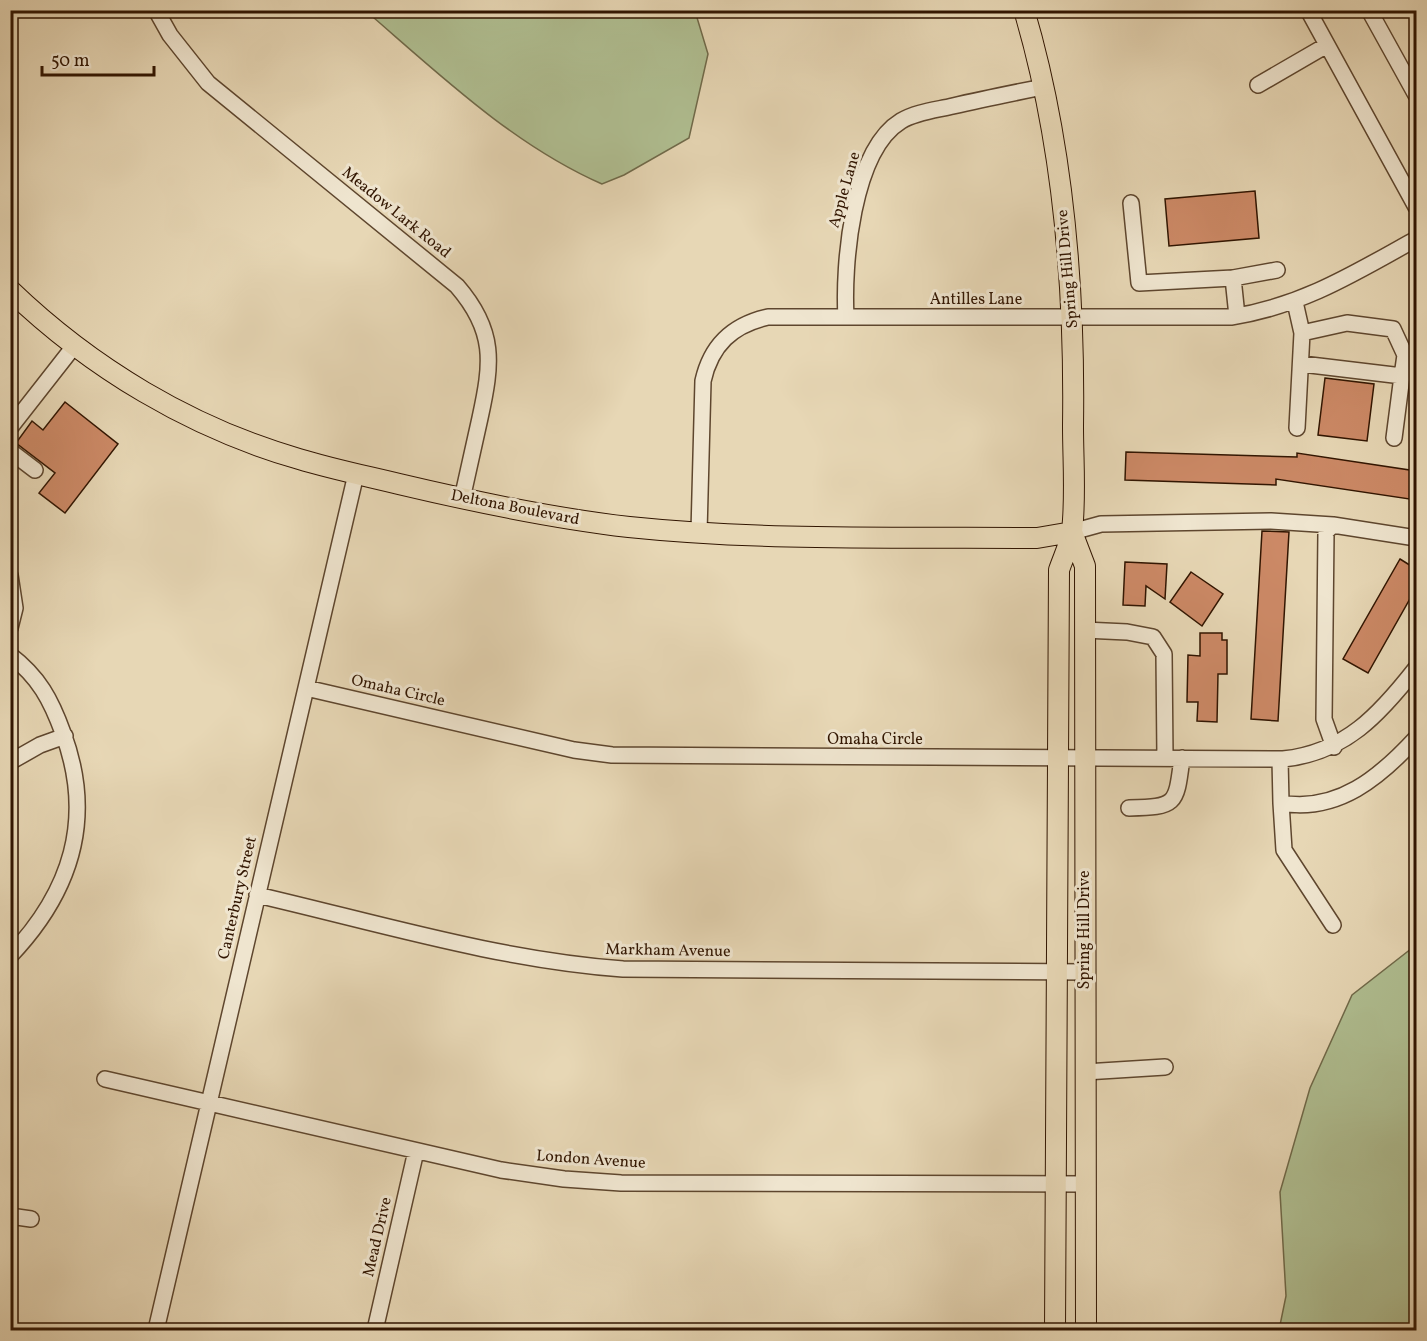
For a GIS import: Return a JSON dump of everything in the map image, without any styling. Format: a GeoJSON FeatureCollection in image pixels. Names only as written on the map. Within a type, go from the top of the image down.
{"type":"FeatureCollection","features":[{"type":"Feature","properties":{"kind":"main road","name":"Spring Hill Drive"},"geometry":{"type":"LineString","coordinates":[[1024,10],[1043,87],[1058,172],[1072,318],[1072,532],[1059,570],[1055,1330]]}},
{"type":"Feature","properties":{"kind":"main road","name":"Deltona Boulevard"},"geometry":{"type":"LineString","coordinates":[[11,291],[75,345],[155,398],[201,422],[299,459],[462,499],[562,518],[699,532],[785,537],[1037,538],[1072,532]]}},
{"type":"Feature","properties":{"kind":"main road","name":"Spring Hill Drive"},"geometry":{"type":"LineString","coordinates":[[1072,532],[1085,566],[1086,1330]]}},
{"type":"Feature","properties":{"kind":"street","name":"Meadow Lark Road"},"geometry":{"type":"LineString","coordinates":[[156,10],[170,35],[207,83],[457,286],[471,302],[482,322],[488,343],[489,375],[462,499]]}},
{"type":"Feature","properties":{"kind":"street"},"geometry":{"type":"LineString","coordinates":[[1308,10],[1416,207]]}},
{"type":"Feature","properties":{"kind":"street"},"geometry":{"type":"LineString","coordinates":[[1369,10],[1416,95]]}},
{"type":"Feature","properties":{"kind":"street"},"geometry":{"type":"LineString","coordinates":[[1258,85],[1327,45]]}},
{"type":"Feature","properties":{"kind":"street","name":"Apple Lane"},"geometry":{"type":"LineString","coordinates":[[846,317],[844,281],[854,210],[871,158],[888,130],[917,114],[1043,87]]}},
{"type":"Feature","properties":{"kind":"street"},"geometry":{"type":"LineString","coordinates":[[1131,203],[1139,284],[1233,278],[1277,270]]}},
{"type":"Feature","properties":{"kind":"street","name":"Antilles Lane"},"geometry":{"type":"LineString","coordinates":[[699,532],[703,381],[707,365],[716,348],[737,327],[752,320],[768,316],[1072,318],[1237,316],[1295,302],[1321,292],[1416,239]]}},
{"type":"Feature","properties":{"kind":"street"},"geometry":{"type":"LineString","coordinates":[[1233,278],[1237,316]]}},
{"type":"Feature","properties":{"kind":"street"},"geometry":{"type":"LineString","coordinates":[[1295,302],[1302,333],[1297,428]]}},
{"type":"Feature","properties":{"kind":"street"},"geometry":{"type":"LineString","coordinates":[[1302,333],[1347,323],[1393,329],[1405,355],[1394,438]]}},
{"type":"Feature","properties":{"kind":"street"},"geometry":{"type":"LineString","coordinates":[[10,428],[75,345]]}},
{"type":"Feature","properties":{"kind":"street"},"geometry":{"type":"LineString","coordinates":[[1302,364],[1402,376]]}},
{"type":"Feature","properties":{"kind":"street"},"geometry":{"type":"LineString","coordinates":[[10,451],[35,470]]}},
{"type":"Feature","properties":{"kind":"street","name":"Canterbury Street"},"geometry":{"type":"LineString","coordinates":[[156,1330],[356,474]]}},
{"type":"Feature","properties":{"kind":"street"},"geometry":{"type":"LineString","coordinates":[[1072,532],[1101,524],[1271,521],[1333,525],[1416,538]]}},
{"type":"Feature","properties":{"kind":"street"},"geometry":{"type":"LineString","coordinates":[[1333,525],[1326,532],[1323,664],[1324,719],[1334,747]]}},
{"type":"Feature","properties":{"kind":"street"},"geometry":{"type":"LineString","coordinates":[[10,575],[15,608],[10,628]]}},
{"type":"Feature","properties":{"kind":"street"},"geometry":{"type":"LineString","coordinates":[[1084,630],[1127,632],[1153,637],[1164,654],[1165,758]]}},
{"type":"Feature","properties":{"kind":"street"},"geometry":{"type":"LineString","coordinates":[[10,656],[40,682],[52,701],[74,766],[78,796],[77,827],[72,854],[62,882],[50,907],[10,956]]}},
{"type":"Feature","properties":{"kind":"street","name":"Omaha Circle"},"geometry":{"type":"LineString","coordinates":[[306,688],[574,750],[612,755],[1280,759],[1307,757],[1334,747],[1356,733],[1416,668]]}},
{"type":"Feature","properties":{"kind":"street"},"geometry":{"type":"LineString","coordinates":[[10,762],[40,745],[64,736]]}},
{"type":"Feature","properties":{"kind":"street"},"geometry":{"type":"LineString","coordinates":[[1281,803],[1299,806],[1343,798],[1371,782],[1416,738]]}},
{"type":"Feature","properties":{"kind":"street"},"geometry":{"type":"LineString","coordinates":[[1129,808],[1160,807],[1171,801],[1178,792],[1182,758]]}},
{"type":"Feature","properties":{"kind":"street"},"geometry":{"type":"LineString","coordinates":[[1280,759],[1284,850],[1333,925]]}},
{"type":"Feature","properties":{"kind":"street","name":"Markham Avenue"},"geometry":{"type":"LineString","coordinates":[[257,896],[528,958],[577,966],[635,969],[1085,972]]}},
{"type":"Feature","properties":{"kind":"street"},"geometry":{"type":"LineString","coordinates":[[1085,1072],[1165,1067]]}},
{"type":"Feature","properties":{"kind":"street","name":"London Avenue"},"geometry":{"type":"LineString","coordinates":[[105,1079],[501,1170],[564,1179],[621,1182],[1085,1184]]}},
{"type":"Feature","properties":{"kind":"street","name":"Mead Drive"},"geometry":{"type":"LineString","coordinates":[[375,1330],[416,1151]]}},
{"type":"Feature","properties":{"kind":"street"},"geometry":{"type":"LineString","coordinates":[[10,1216],[31,1219]]}},
{"type":"Feature","properties":{"kind":"green space"},"geometry":{"type":"Polygon","coordinates":[[[366,11],[695,11],[708,54],[689,138],[624,175],[602,184],[569,168],[507,129],[449,83],[366,11]]]}},
{"type":"Feature","properties":{"kind":"green space"},"geometry":{"type":"Polygon","coordinates":[[[1416,945],[1416,1330],[1279,1330],[1286,1296],[1280,1192],[1310,1088],[1352,995],[1416,945]]]}},
{"type":"Feature","properties":{"kind":"building"},"geometry":{"type":"Polygon","coordinates":[[[1255,191],[1259,238],[1169,246],[1165,199],[1255,191]]]}},
{"type":"Feature","properties":{"kind":"building"},"geometry":{"type":"Polygon","coordinates":[[[1325,378],[1374,384],[1367,441],[1318,435],[1325,378]]]}},
{"type":"Feature","properties":{"kind":"building"},"geometry":{"type":"Polygon","coordinates":[[[65,402],[118,444],[65,513],[39,493],[55,473],[16,443],[32,421],[43,430],[65,402]]]}},
{"type":"Feature","properties":{"kind":"building"},"geometry":{"type":"Polygon","coordinates":[[[1126,452],[1297,457],[1297,453],[1416,471],[1416,500],[1276,479],[1276,485],[1125,480],[1126,452]]]}},
{"type":"Feature","properties":{"kind":"building"},"geometry":{"type":"Polygon","coordinates":[[[1262,531],[1289,532],[1278,721],[1251,719],[1262,531]]]}},
{"type":"Feature","properties":{"kind":"building"},"geometry":{"type":"Polygon","coordinates":[[[1400,559],[1416,569],[1416,588],[1368,673],[1343,659],[1400,559]]]}},
{"type":"Feature","properties":{"kind":"building"},"geometry":{"type":"Polygon","coordinates":[[[1125,562],[1167,564],[1165,599],[1146,586],[1145,606],[1123,605],[1125,562]]]}},
{"type":"Feature","properties":{"kind":"building"},"geometry":{"type":"Polygon","coordinates":[[[1191,572],[1223,594],[1202,626],[1170,602],[1191,572]]]}},
{"type":"Feature","properties":{"kind":"building"},"geometry":{"type":"Polygon","coordinates":[[[1200,633],[1222,633],[1222,640],[1227,640],[1227,674],[1218,674],[1217,722],[1197,721],[1198,702],[1187,702],[1188,655],[1200,656],[1200,633]]]}}]}
